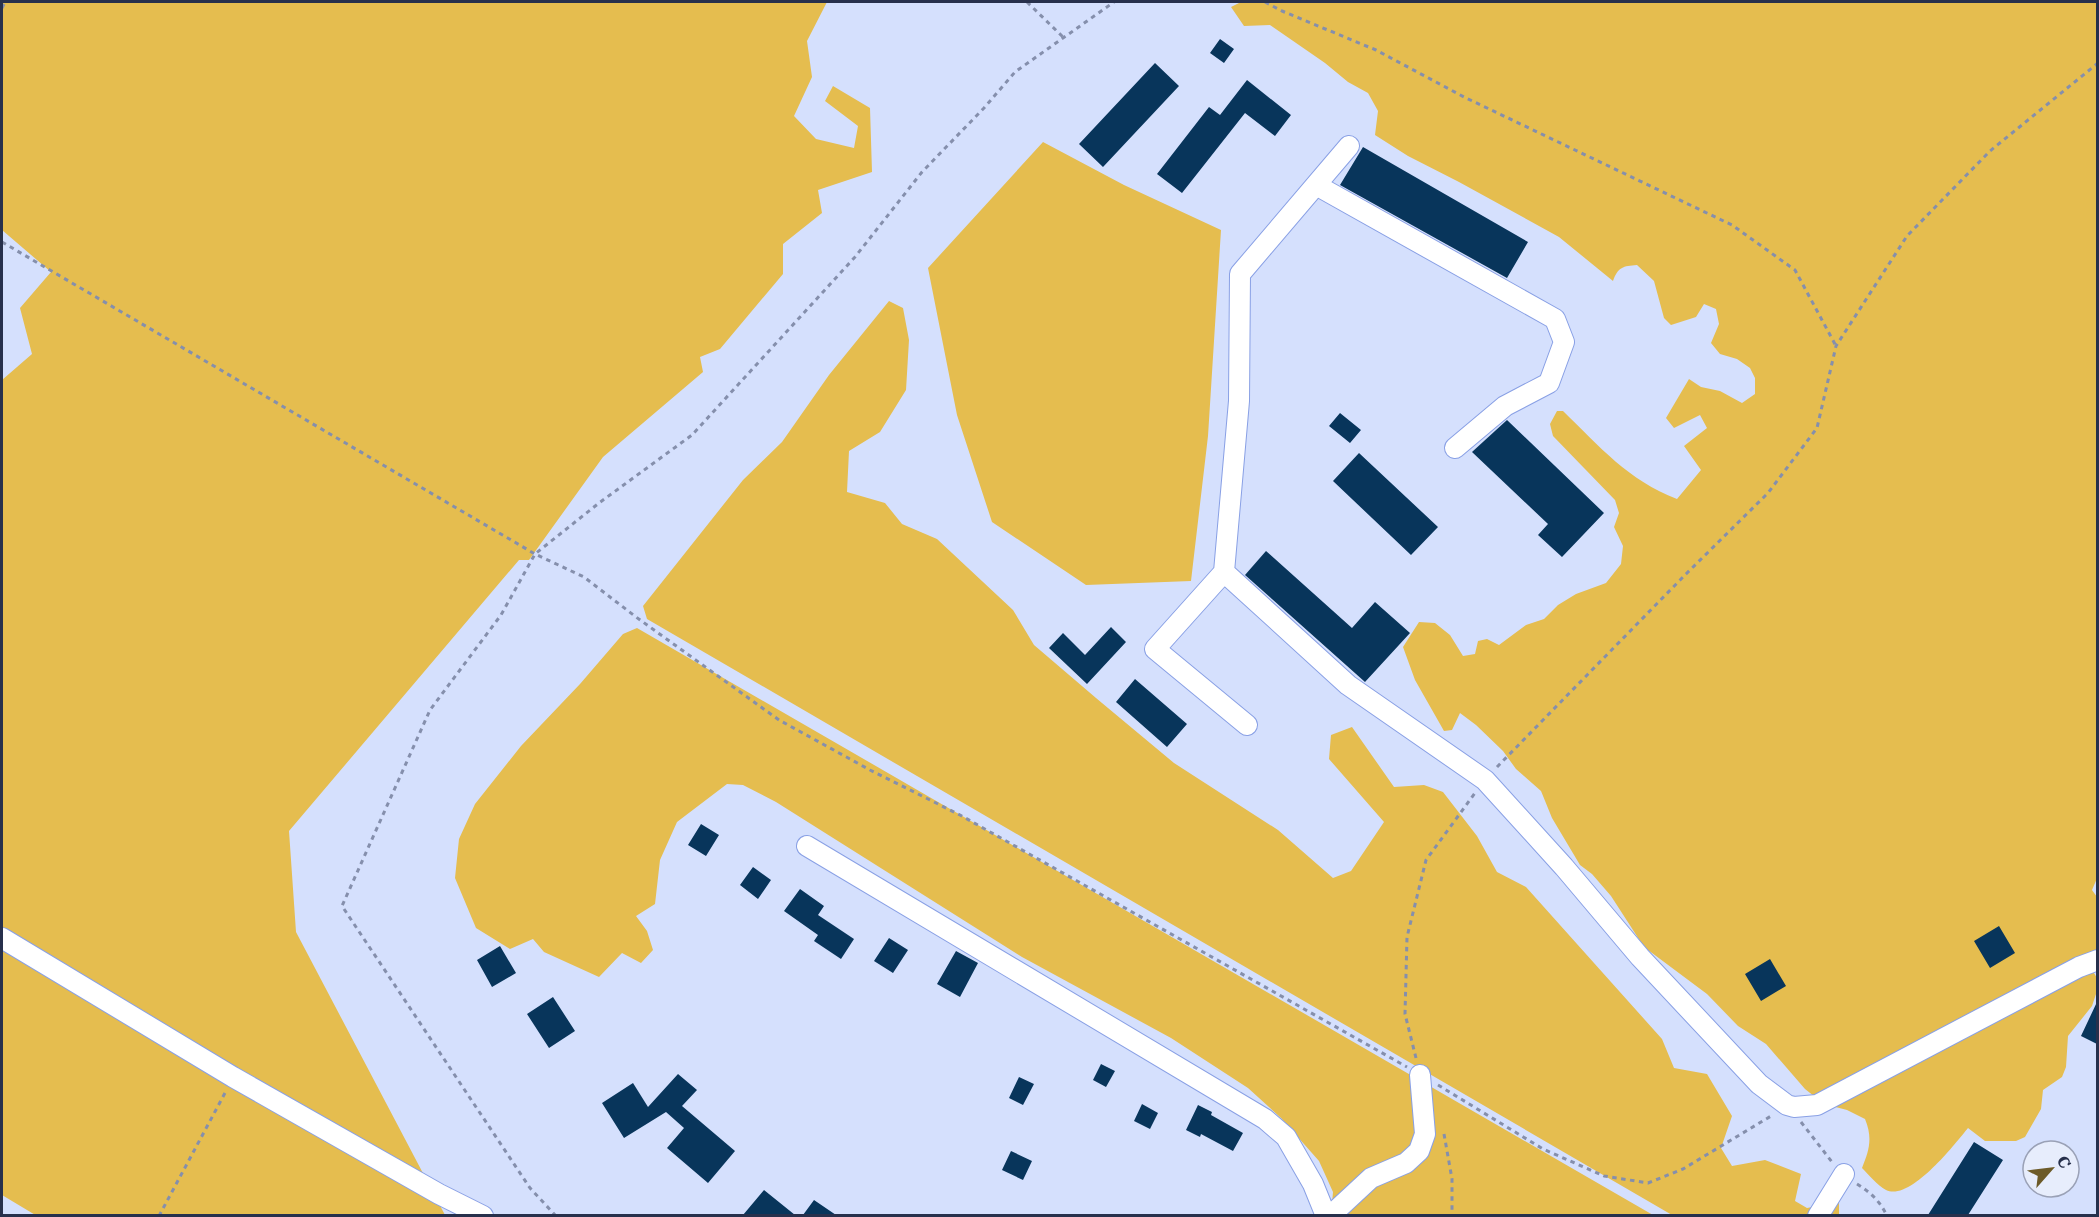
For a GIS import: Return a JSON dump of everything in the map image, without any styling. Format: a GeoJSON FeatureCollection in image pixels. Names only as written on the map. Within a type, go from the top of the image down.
{"type":"FeatureCollection","features":[{"type":"Feature","properties":{"kind":"street"},"geometry":{"type":"LineString","coordinates":[[1247,725],[1155,649],[1224,572],[1239,401],[1240,274],[1349,146]]}},
{"type":"Feature","properties":{"kind":"street"},"geometry":{"type":"LineString","coordinates":[[1316,185],[1555,319],[1564,342],[1549,383],[1505,406],[1455,448]]}},
{"type":"Feature","properties":{"kind":"street"},"geometry":{"type":"LineString","coordinates":[[1224,572],[1348,684],[1485,780],[1693,1016],[1759,1084],[1787,1105],[1794,1107],[1817,1105],[2079,967],[2097,960]]}},
{"type":"Feature","properties":{"kind":"street"},"geometry":{"type":"LineString","coordinates":[[807,846],[1265,1119],[1286,1137],[1328,1215],[1371,1179],[1406,1163],[1419,1151],[1425,1134],[1420,1075]]}},
{"type":"Feature","properties":{"kind":"street"},"geometry":{"type":"LineString","coordinates":[[2,938],[233,1077],[439,1194],[483,1215]]}},
{"type":"Feature","properties":{"kind":"street"},"geometry":{"type":"LineString","coordinates":[[1818,1215],[1844,1174]]}},
{"type":"Feature","properties":{"kind":"path"},"geometry":{"type":"LineString","coordinates":[[2,8],[5,2]]}},
{"type":"Feature","properties":{"kind":"path"},"geometry":{"type":"LineString","coordinates":[[1027,2],[1064,38]]}},
{"type":"Feature","properties":{"kind":"path"},"geometry":{"type":"LineString","coordinates":[[556,1215],[530,1188],[342,906],[430,710],[501,615],[535,554],[599,503],[692,435],[855,257],[922,172],[1016,72],[1114,2]]}},
{"type":"Feature","properties":{"kind":"path"},"geometry":{"type":"LineString","coordinates":[[1265,2],[1376,50],[1464,97],[1732,225],[1794,270],[1836,346]]}},
{"type":"Feature","properties":{"kind":"path"},"geometry":{"type":"LineString","coordinates":[[1420,1075],[1405,1014],[1407,937],[1426,860],[1485,780],[1768,492],[1817,428],[1836,346],[1906,236],[1990,151],[2097,63]]}},
{"type":"Feature","properties":{"kind":"path"},"geometry":{"type":"LineString","coordinates":[[2,242],[535,554],[584,577],[779,720],[870,770],[960,815],[1420,1075],[1543,1149],[1604,1176],[1648,1184],[1683,1169],[1787,1105]]}},
{"type":"Feature","properties":{"kind":"path"},"geometry":{"type":"LineString","coordinates":[[159,1215],[233,1077]]}},
{"type":"Feature","properties":{"kind":"path"},"geometry":{"type":"LineString","coordinates":[[1443,1131],[1452,1179],[1452,1215]]}},
{"type":"Feature","properties":{"kind":"shaded area"},"geometry":{"type":"Polygon","coordinates":[[[2,2],[827,2],[807,41],[812,77],[794,116],[816,139],[854,148],[858,126],[825,101],[833,86],[870,108],[872,172],[818,190],[822,213],[783,244],[783,274],[720,349],[700,357],[703,372],[603,457],[529,560],[519,560],[289,831],[296,932],[445,1215],[37,1216],[2,1195],[2,380],[32,354],[20,308],[51,272],[2,230],[2,2]]]}},
{"type":"Feature","properties":{"kind":"shaded area"},"geometry":{"type":"Polygon","coordinates":[[[1241,2],[2097,2],[2098,876],[2092,890],[2097,897],[2098,955],[2088,963],[2097,978],[2097,991],[2092,1006],[2068,1036],[2066,1067],[2062,1077],[2043,1090],[2041,1109],[2025,1137],[2016,1141],[1985,1141],[1968,1128],[1943,1158],[1919,1180],[1907,1188],[1896,1191],[1883,1188],[1862,1168],[1869,1144],[1869,1132],[1865,1119],[1847,1110],[1824,1104],[1805,1089],[1766,1044],[1738,1026],[1707,994],[1644,947],[1611,896],[1592,874],[1580,865],[1552,818],[1541,791],[1516,769],[1503,751],[1476,725],[1460,713],[1452,730],[1444,731],[1415,680],[1403,647],[1419,622],[1435,623],[1450,635],[1463,656],[1475,654],[1478,641],[1487,639],[1499,645],[1526,625],[1544,619],[1558,605],[1576,594],[1606,583],[1621,564],[1623,546],[1614,527],[1619,513],[1615,500],[1553,436],[1550,424],[1557,411],[1563,411],[1602,450],[1629,472],[1677,499],[1701,470],[1684,446],[1707,428],[1700,415],[1674,428],[1666,418],[1689,379],[1701,387],[1720,391],[1742,403],[1755,394],[1755,378],[1750,368],[1737,359],[1720,354],[1711,343],[1719,324],[1716,309],[1704,304],[1696,317],[1671,325],[1664,318],[1654,281],[1637,265],[1622,268],[1613,281],[1559,237],[1408,156],[1375,135],[1378,111],[1368,93],[1348,82],[1270,25],[1244,26],[1231,7],[1241,2]]]}},
{"type":"Feature","properties":{"kind":"shaded area"},"geometry":{"type":"Polygon","coordinates":[[[1043,142],[1124,185],[1221,230],[1208,436],[1191,581],[1086,585],[992,522],[957,415],[928,268],[1043,142]]]}},
{"type":"Feature","properties":{"kind":"shaded area"},"geometry":{"type":"Polygon","coordinates":[[[889,301],[903,308],[909,340],[906,390],[880,432],[849,451],[847,492],[885,503],[902,524],[937,539],[1013,610],[1034,645],[1174,763],[1278,830],[1333,878],[1351,871],[1384,822],[1329,759],[1331,735],[1352,727],[1394,787],[1424,785],[1443,792],[1477,836],[1497,872],[1526,887],[1662,1039],[1674,1068],[1707,1074],[1732,1116],[1721,1148],[1732,1166],[1765,1160],[1801,1174],[1795,1201],[1807,1208],[1839,1202],[1839,1215],[1672,1215],[647,619],[643,606],[743,480],[782,442],[829,375],[889,301]]]}},
{"type":"Feature","properties":{"kind":"shaded area"},"geometry":{"type":"Polygon","coordinates":[[[637,628],[1653,1215],[1331,1215],[1333,1192],[1319,1161],[1281,1118],[1248,1088],[1171,1038],[1022,957],[776,802],[743,785],[727,784],[677,822],[660,860],[655,904],[636,916],[647,931],[653,950],[641,963],[622,953],[599,977],[544,952],[533,939],[510,949],[476,928],[455,878],[459,839],[475,804],[521,746],[580,684],[623,634],[637,628]]]}},
{"type":"Feature","properties":{"kind":"building"},"geometry":{"type":"Polygon","coordinates":[[[1220,39],[1234,49],[1224,63],[1210,53],[1220,39]]]}},
{"type":"Feature","properties":{"kind":"building"},"geometry":{"type":"Polygon","coordinates":[[[1155,63],[1179,86],[1103,167],[1079,144],[1155,63]]]}},
{"type":"Feature","properties":{"kind":"building"},"geometry":{"type":"Polygon","coordinates":[[[1247,80],[1291,115],[1275,136],[1245,113],[1182,193],[1157,174],[1209,107],[1220,115],[1247,80]]]}},
{"type":"Feature","properties":{"kind":"building"},"geometry":{"type":"Polygon","coordinates":[[[1363,147],[1528,242],[1507,278],[1340,185],[1363,147]]]}},
{"type":"Feature","properties":{"kind":"building"},"geometry":{"type":"Polygon","coordinates":[[[1340,413],[1361,430],[1350,443],[1329,426],[1340,413]]]}},
{"type":"Feature","properties":{"kind":"building"},"geometry":{"type":"Polygon","coordinates":[[[1507,420],[1604,513],[1562,557],[1538,535],[1548,524],[1472,452],[1507,420]]]}},
{"type":"Feature","properties":{"kind":"building"},"geometry":{"type":"Polygon","coordinates":[[[1359,453],[1438,527],[1411,555],[1333,481],[1359,453]]]}},
{"type":"Feature","properties":{"kind":"building"},"geometry":{"type":"Polygon","coordinates":[[[1266,551],[1352,628],[1375,602],[1410,633],[1365,682],[1245,575],[1266,551]]]}},
{"type":"Feature","properties":{"kind":"building"},"geometry":{"type":"Polygon","coordinates":[[[1111,627],[1126,642],[1087,684],[1049,648],[1063,633],[1085,655],[1111,627]]]}},
{"type":"Feature","properties":{"kind":"building"},"geometry":{"type":"Polygon","coordinates":[[[1135,679],[1187,724],[1167,747],[1116,702],[1135,679]]]}},
{"type":"Feature","properties":{"kind":"building"},"geometry":{"type":"Polygon","coordinates":[[[701,824],[719,835],[706,856],[688,845],[701,824]]]}},
{"type":"Feature","properties":{"kind":"building"},"geometry":{"type":"Polygon","coordinates":[[[753,867],[771,880],[758,899],[740,885],[753,867]]]}},
{"type":"Feature","properties":{"kind":"building"},"geometry":{"type":"Polygon","coordinates":[[[800,889],[824,906],[818,915],[854,939],[841,959],[814,941],[818,935],[784,911],[800,889]]]}},
{"type":"Feature","properties":{"kind":"building"},"geometry":{"type":"Polygon","coordinates":[[[1999,926],[2015,953],[1990,968],[1974,941],[1999,926]]]}},
{"type":"Feature","properties":{"kind":"building"},"geometry":{"type":"Polygon","coordinates":[[[889,938],[908,950],[893,973],[874,961],[889,938]]]}},
{"type":"Feature","properties":{"kind":"building"},"geometry":{"type":"Polygon","coordinates":[[[500,946],[516,973],[492,987],[477,960],[500,946]]]}},
{"type":"Feature","properties":{"kind":"building"},"geometry":{"type":"Polygon","coordinates":[[[956,951],[978,963],[960,997],[937,984],[956,951]]]}},
{"type":"Feature","properties":{"kind":"building"},"geometry":{"type":"Polygon","coordinates":[[[1770,959],[1786,986],[1761,1001],[1745,974],[1770,959]]]}},
{"type":"Feature","properties":{"kind":"building"},"geometry":{"type":"Polygon","coordinates":[[[553,997],[575,1031],[549,1048],[527,1014],[553,997]]]}},
{"type":"Feature","properties":{"kind":"building"},"geometry":{"type":"Polygon","coordinates":[[[2097,1002],[2097,1044],[2081,1036],[2097,1002]]]}},
{"type":"Feature","properties":{"kind":"building"},"geometry":{"type":"Polygon","coordinates":[[[1101,1064],[1115,1071],[1106,1087],[1093,1080],[1101,1064]]]}},
{"type":"Feature","properties":{"kind":"building"},"geometry":{"type":"Polygon","coordinates":[[[678,1074],[697,1090],[682,1106],[735,1151],[708,1183],[667,1148],[684,1128],[666,1112],[624,1138],[602,1103],[633,1083],[648,1107],[678,1074]]]}},
{"type":"Feature","properties":{"kind":"building"},"geometry":{"type":"Polygon","coordinates":[[[1019,1077],[1034,1084],[1023,1105],[1009,1098],[1019,1077]]]}},
{"type":"Feature","properties":{"kind":"building"},"geometry":{"type":"Polygon","coordinates":[[[1142,1104],[1158,1113],[1150,1129],[1134,1121],[1142,1104]]]}},
{"type":"Feature","properties":{"kind":"building"},"geometry":{"type":"Polygon","coordinates":[[[1198,1105],[1243,1133],[1233,1151],[1201,1134],[1200,1137],[1186,1130],[1198,1105]]]}},
{"type":"Feature","properties":{"kind":"building"},"geometry":{"type":"Polygon","coordinates":[[[1974,1142],[2003,1160],[1968,1215],[1928,1215],[1974,1142]]]}},
{"type":"Feature","properties":{"kind":"building"},"geometry":{"type":"Polygon","coordinates":[[[1011,1151],[1032,1161],[1023,1180],[1002,1170],[1011,1151]]]}},
{"type":"Feature","properties":{"kind":"building"},"geometry":{"type":"Polygon","coordinates":[[[764,1190],[795,1215],[743,1215],[764,1190]]]}},
{"type":"Feature","properties":{"kind":"building"},"geometry":{"type":"Polygon","coordinates":[[[814,1200],[836,1215],[803,1215],[814,1200]]]}}]}
